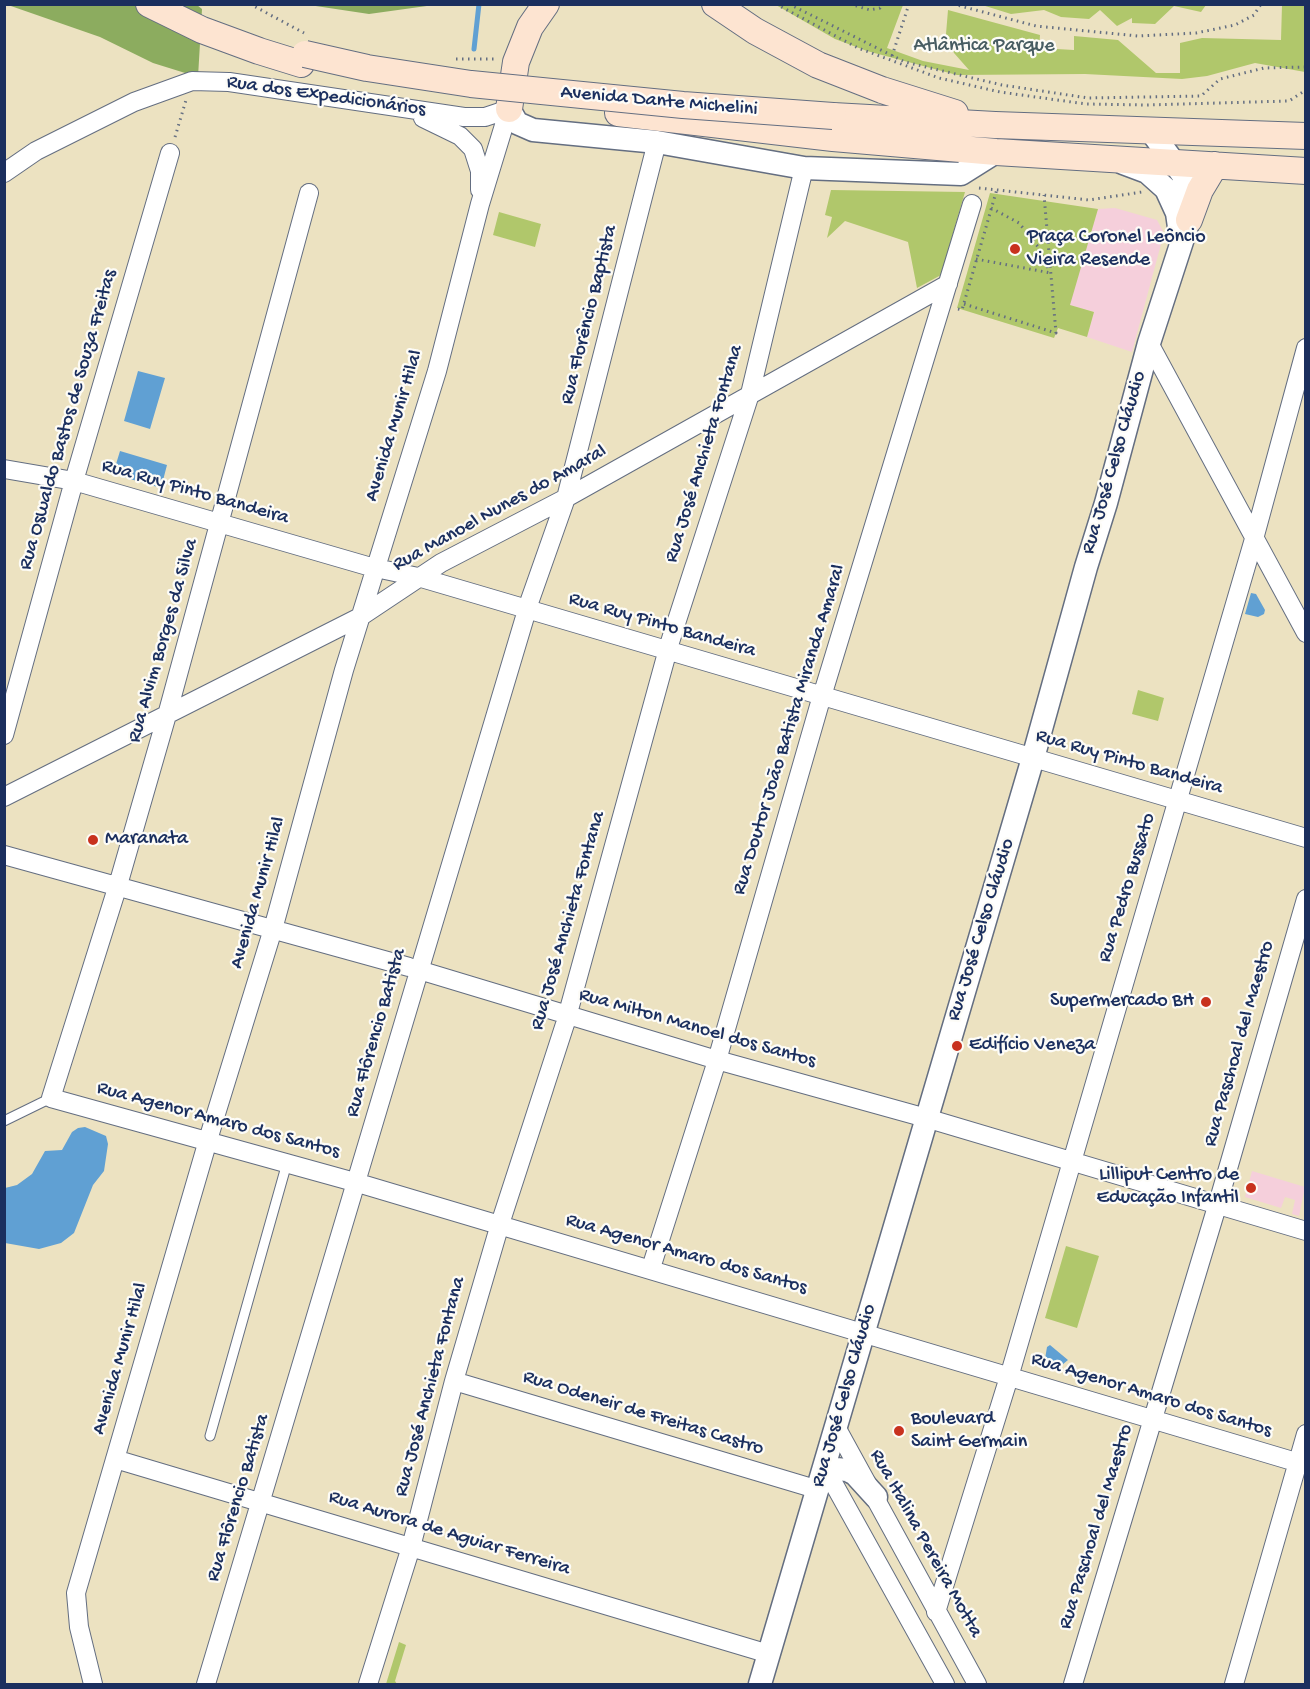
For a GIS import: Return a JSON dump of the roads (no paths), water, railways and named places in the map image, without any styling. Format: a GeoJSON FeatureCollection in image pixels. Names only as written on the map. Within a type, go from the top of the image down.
{"type":"FeatureCollection","features":[{"type":"Feature","properties":{"kind":"main road","name":"Avenida Dante Michelini"},"geometry":{"type":"LineString","coordinates":[[149,4],[202,30],[258,51],[303,59]]}},
{"type":"Feature","properties":{"kind":"main road","name":"Avenida Dante Michelini"},"geometry":{"type":"LineString","coordinates":[[179,4],[303,59],[368,80],[474,96],[833,127],[996,152],[1305,171]]}},
{"type":"Feature","properties":{"kind":"main road"},"geometry":{"type":"LineString","coordinates":[[509,109],[516,62],[530,27],[546,4]]}},
{"type":"Feature","properties":{"kind":"main road"},"geometry":{"type":"LineString","coordinates":[[715,4],[755,30],[818,65],[882,90],[995,125]]}},
{"type":"Feature","properties":{"kind":"main road","name":"Avenida Dante Michelini"},"geometry":{"type":"LineString","coordinates":[[833,127],[995,125],[1299,132]]}},
{"type":"Feature","properties":{"kind":"main road"},"geometry":{"type":"LineString","coordinates":[[1189,220],[1200,190],[1215,165]]}},
{"type":"Feature","properties":{"kind":"street","name":"Rua dos Expedicionários"},"geometry":{"type":"LineString","coordinates":[[4,173],[36,151],[134,102],[192,81],[229,82],[464,117],[485,117],[509,109]]}},
{"type":"Feature","properties":{"kind":"street","name":"Avenida Munir Hilal"},"geometry":{"type":"LineString","coordinates":[[391,106],[444,127],[460,136],[473,149],[480,171],[480,204]]}},
{"type":"Feature","properties":{"kind":"street"},"geometry":{"type":"LineString","coordinates":[[509,109],[517,123],[532,130],[657,142]]}},
{"type":"Feature","properties":{"kind":"street","name":"Avenida Munir Hilal"},"geometry":{"type":"LineString","coordinates":[[93,1684],[79,1627],[76,1593],[273,929],[360,617],[436,371],[480,204],[509,109]]}},
{"type":"Feature","properties":{"kind":"street"},"geometry":{"type":"LineString","coordinates":[[1150,130],[1183,175],[1187,189],[1189,220]]}},
{"type":"Feature","properties":{"kind":"street","name":"Avenida Dante Michelini"},"geometry":{"type":"LineString","coordinates":[[657,142],[804,168],[961,174],[996,152]]}},
{"type":"Feature","properties":{"kind":"street","name":"Rua Florêncio Baptista"},"geometry":{"type":"LineString","coordinates":[[566,498],[657,142]]}},
{"type":"Feature","properties":{"kind":"street"},"geometry":{"type":"LineString","coordinates":[[4,157],[36,151]]}},
{"type":"Feature","properties":{"kind":"street","name":"Rua Oswaldo Bastos de Souza Freitas"},"geometry":{"type":"LineString","coordinates":[[4,735],[74,481],[170,153]]}},
{"type":"Feature","properties":{"kind":"street","name":"Rua José Celso Cláudio"},"geometry":{"type":"LineString","coordinates":[[1113,159],[1147,172],[1166,189],[1177,213],[1182,245]]}},
{"type":"Feature","properties":{"kind":"street","name":"Rua José Anchieta Fontana"},"geometry":{"type":"LineString","coordinates":[[368,1684],[411,1547],[454,1382],[500,1224],[567,1014],[667,651],[750,394],[804,168]]}},
{"type":"Feature","properties":{"kind":"street","name":"Rua Alvim Borges da Silva"},"geometry":{"type":"LineString","coordinates":[[51,1098],[118,885],[167,715],[309,193]]}},
{"type":"Feature","properties":{"kind":"street","name":"Rua Doutor João Batista Miranda Amaral"},"geometry":{"type":"LineString","coordinates":[[651,1269],[717,1060],[823,696],[972,204]]}},
{"type":"Feature","properties":{"kind":"street","name":"Rua José Celso Cláudio"},"geometry":{"type":"LineString","coordinates":[[761,1683],[819,1490],[862,1331],[1033,758],[1149,343],[1189,220]]}},
{"type":"Feature","properties":{"kind":"street","name":"Rua Manoel Nunes do Amaral"},"geometry":{"type":"LineString","coordinates":[[4,797],[360,617],[418,577],[566,498],[948,284]]}},
{"type":"Feature","properties":{"kind":"street"},"geometry":{"type":"LineString","coordinates":[[1149,343],[1305,633]]}},
{"type":"Feature","properties":{"kind":"street","name":"Rua Pedro Bussato"},"geometry":{"type":"LineString","coordinates":[[936,1612],[1010,1377],[1071,1161],[1254,539],[1305,348]]}},
{"type":"Feature","properties":{"kind":"street","name":"Rua Ruy Pinto Bandeira"},"geometry":{"type":"LineString","coordinates":[[4,469],[74,481],[375,568],[418,577],[527,611],[1305,838]]}},
{"type":"Feature","properties":{"kind":"street","name":"Rua Flôrencio Batista"},"geometry":{"type":"LineString","coordinates":[[206,1684],[358,1183],[419,970],[527,611],[566,498]]}},
{"type":"Feature","properties":{"kind":"street","name":"Rua Milton Manoel dos Santos"},"geometry":{"type":"LineString","coordinates":[[4,855],[419,970],[717,1060],[1218,1203],[1305,1231]]}},
{"type":"Feature","properties":{"kind":"street","name":"Rua Paschoal del Maestro"},"geometry":{"type":"LineString","coordinates":[[1073,1684],[1218,1203],[1305,899]]}},
{"type":"Feature","properties":{"kind":"street","name":"Rua Agenor Amaro dos Santos"},"geometry":{"type":"LineString","coordinates":[[51,1098],[500,1224],[1301,1464]]}},
{"type":"Feature","properties":{"kind":"street","name":"Rua Odeneir de Freitas Castro"},"geometry":{"type":"LineString","coordinates":[[454,1382],[819,1490]]}},
{"type":"Feature","properties":{"kind":"street","name":"Rua Italina Pereira Motta"},"geometry":{"type":"LineString","coordinates":[[835,1425],[977,1684]]}},
{"type":"Feature","properties":{"kind":"street"},"geometry":{"type":"LineString","coordinates":[[1234,1684],[1301,1464],[1305,1434]]}},
{"type":"Feature","properties":{"kind":"street","name":"Rua Aurora de Aguiar Ferreira"},"geometry":{"type":"LineString","coordinates":[[115,1459],[769,1654]]}},
{"type":"Feature","properties":{"kind":"street"},"geometry":{"type":"LineString","coordinates":[[825,1468],[847,1470],[855,1474],[876,1497]]}},
{"type":"Feature","properties":{"kind":"street"},"geometry":{"type":"LineString","coordinates":[[825,1468],[945,1684]]}},
{"type":"Feature","properties":{"kind":"lane"},"geometry":{"type":"LineString","coordinates":[[4,1121],[51,1098]]}},
{"type":"Feature","properties":{"kind":"lane"},"geometry":{"type":"LineString","coordinates":[[210,1436],[287,1163]]}},
{"type":"Feature","properties":{"kind":"water"},"geometry":{"type":"Polygon","coordinates":[[[138,371],[165,378],[150,429],[124,421],[138,371]]]}},
{"type":"Feature","properties":{"kind":"water"},"geometry":{"type":"Polygon","coordinates":[[[120,451],[167,465],[161,488],[113,474],[120,451]]]}},
{"type":"Feature","properties":{"kind":"water"},"geometry":{"type":"Polygon","coordinates":[[[1251,593],[1256,594],[1265,610],[1264,614],[1258,617],[1245,614],[1251,593]]]}},
{"type":"Feature","properties":{"kind":"water"},"geometry":{"type":"Polygon","coordinates":[[[85,1127],[106,1136],[108,1144],[104,1171],[93,1185],[74,1233],[61,1243],[39,1249],[5,1243],[5,1188],[17,1185],[32,1174],[45,1151],[62,1150],[72,1132],[85,1127]]]}},
{"type":"Feature","properties":{"kind":"water"},"geometry":{"type":"Polygon","coordinates":[[[1050,1345],[1068,1360],[1062,1365],[1045,1359],[1047,1347],[1050,1345]]]}},
{"type":"Feature","properties":{"kind":"waterway"},"geometry":{"type":"LineString","coordinates":[[474,49],[479,4]]}},
{"type":"Feature","properties":{"kind":"place","name":"Praça Coronel Leôncio Vieira Resende"},"geometry":{"type":"Point","coordinates":[1015,249]}},
{"type":"Feature","properties":{"kind":"place","name":"Maranata"},"geometry":{"type":"Point","coordinates":[93,840]}},
{"type":"Feature","properties":{"kind":"place","name":"Supermercado BH"},"geometry":{"type":"Point","coordinates":[1206,1002]}},
{"type":"Feature","properties":{"kind":"place","name":"Edifício Veneza"},"geometry":{"type":"Point","coordinates":[957,1046]}},
{"type":"Feature","properties":{"kind":"place","name":"Lilliput Centro de Educação Infantil"},"geometry":{"type":"Point","coordinates":[1251,1188]}},
{"type":"Feature","properties":{"kind":"place","name":"Boulevard Saint Germain"},"geometry":{"type":"Point","coordinates":[899,1431]}},
{"type":"Feature","properties":{"kind":"park label","name":"Atlântica Parque"},"geometry":{"type":"Point","coordinates":[984,47]}}]}
